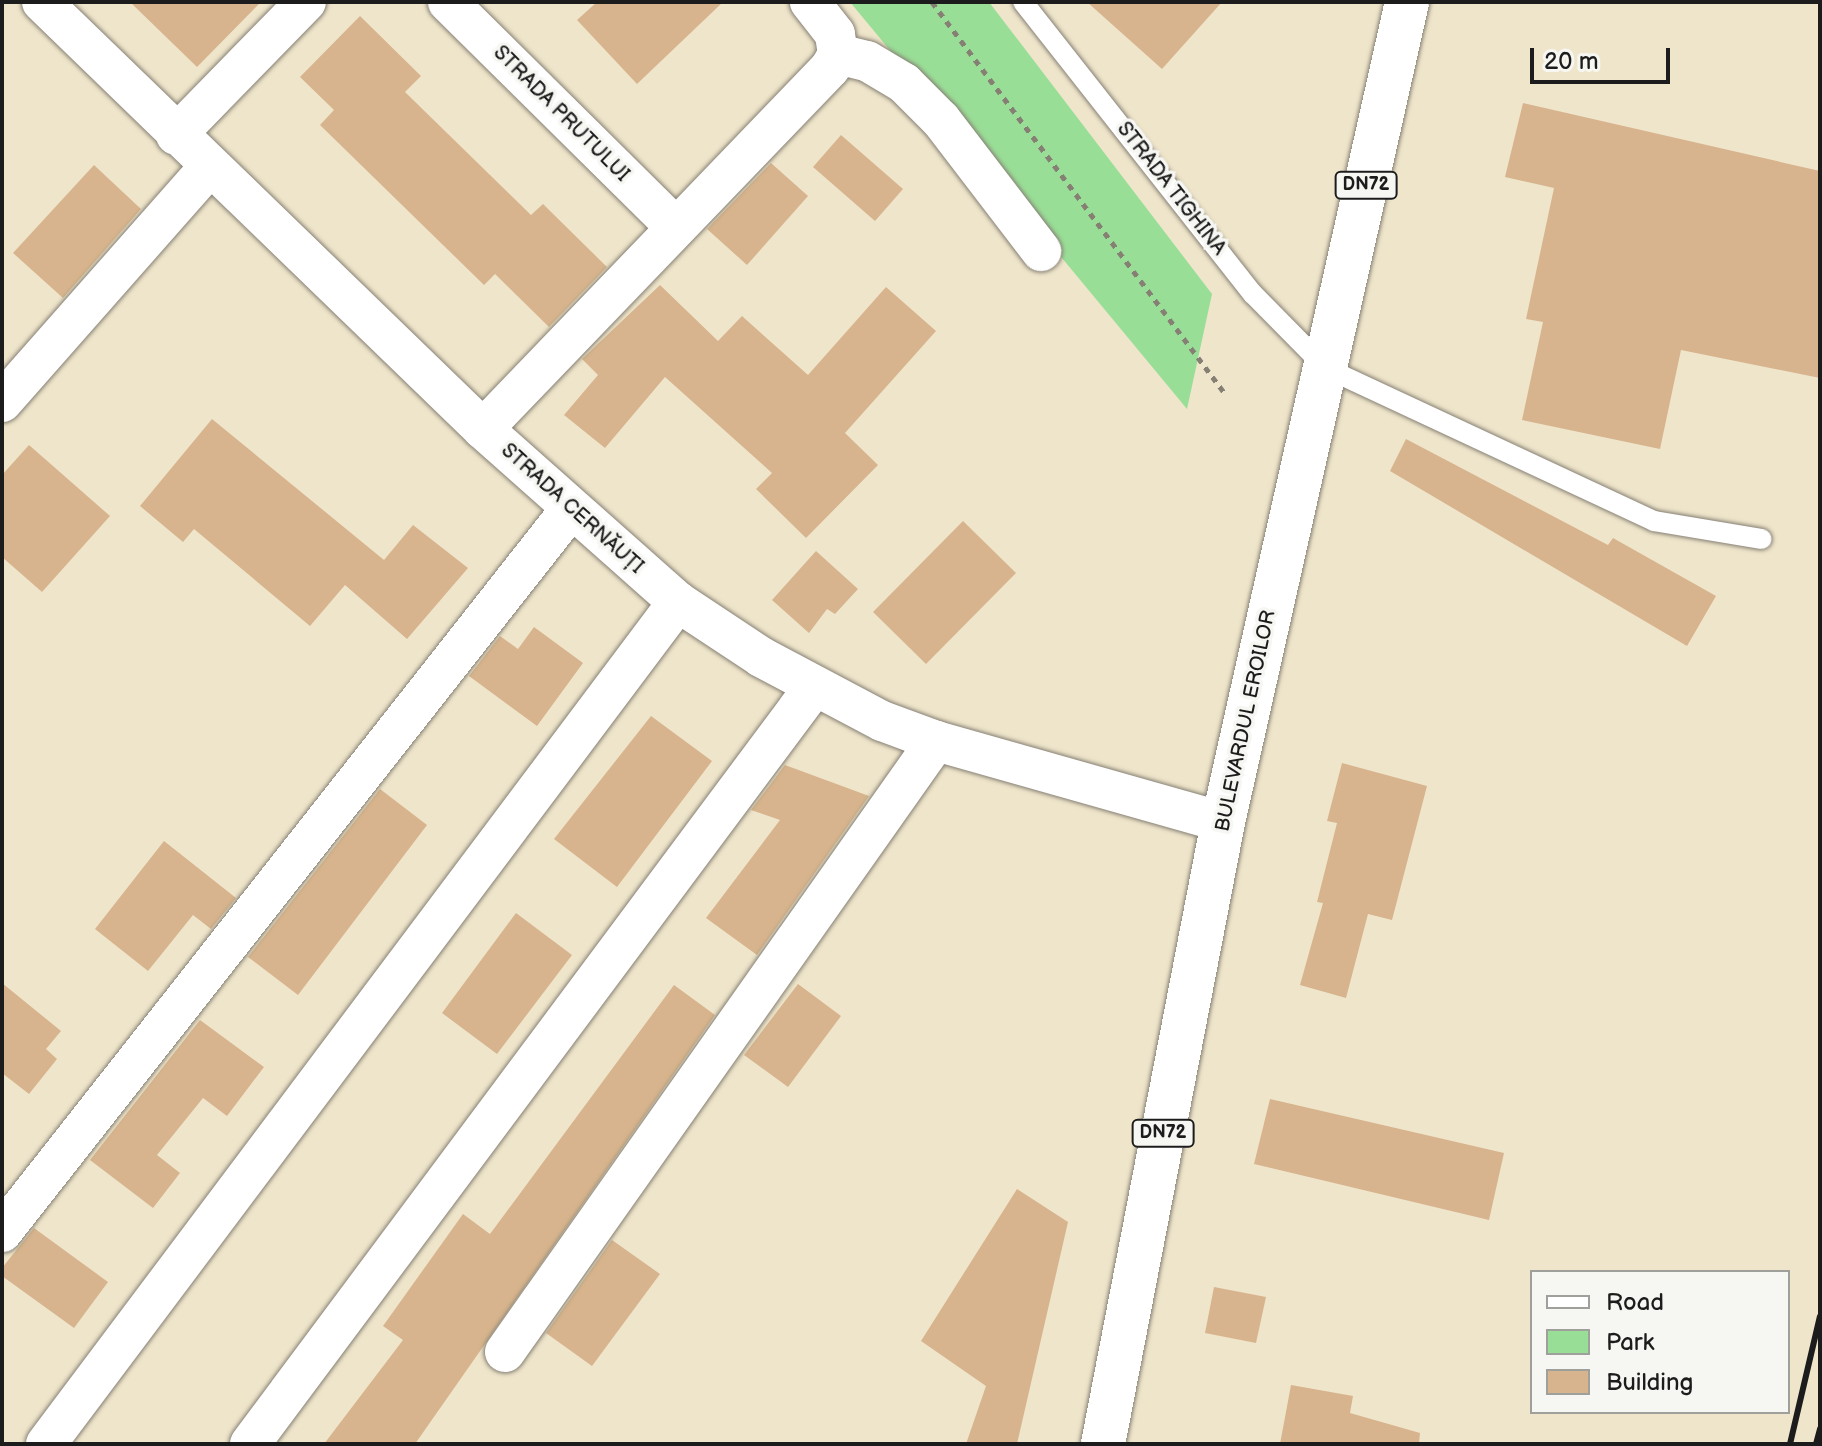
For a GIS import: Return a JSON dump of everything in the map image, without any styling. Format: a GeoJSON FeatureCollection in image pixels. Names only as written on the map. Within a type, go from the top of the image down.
{"type":"FeatureCollection","features":[{"type":"Feature","properties":{"kind":"main road","name":"BULEVARDUL EROILOR"},"geometry":{"type":"LineString","coordinates":[[1103,1444],[1223,822],[1407,2]]}},
{"type":"Feature","properties":{"kind":"street","name":"STRADA CERNĂUȚI"},"geometry":{"type":"LineString","coordinates":[[42,2],[483,429],[570,510],[678,602],[814,687],[936,741],[1223,822]]}},
{"type":"Feature","properties":{"kind":"street"},"geometry":{"type":"LineString","coordinates":[[176,135],[306,2]]}},
{"type":"Feature","properties":{"kind":"street","name":"STRADA PRUTULUI"},"geometry":{"type":"LineString","coordinates":[[448,2],[675,227]]}},
{"type":"Feature","properties":{"kind":"street"},"geometry":{"type":"LineString","coordinates":[[483,429],[830,68],[838,54],[835,34],[810,2]]}},
{"type":"Feature","properties":{"kind":"street"},"geometry":{"type":"LineString","coordinates":[[838,54],[867,61],[904,83],[941,120],[1041,251]]}},
{"type":"Feature","properties":{"kind":"street"},"geometry":{"type":"LineString","coordinates":[[2,402],[209,167]]}},
{"type":"Feature","properties":{"kind":"street"},"geometry":{"type":"LineString","coordinates":[[2,1232],[570,510]]}},
{"type":"Feature","properties":{"kind":"street"},"geometry":{"type":"LineString","coordinates":[[46,1444],[678,602]]}},
{"type":"Feature","properties":{"kind":"street"},"geometry":{"type":"LineString","coordinates":[[250,1444],[814,687]]}},
{"type":"Feature","properties":{"kind":"street"},"geometry":{"type":"LineString","coordinates":[[505,1352],[936,741]]}},
{"type":"Feature","properties":{"kind":"lane","name":"STRADA TIGHINA"},"geometry":{"type":"LineString","coordinates":[[1023,2],[1253,294],[1326,368]]}},
{"type":"Feature","properties":{"kind":"lane"},"geometry":{"type":"LineString","coordinates":[[1326,368],[1654,521],[1762,539]]}},
{"type":"Feature","properties":{"kind":"path"},"geometry":{"type":"LineString","coordinates":[[932,2],[1225,393]]}},
{"type":"Feature","properties":{"kind":"green space"},"geometry":{"type":"Polygon","coordinates":[[[850,2],[989,2],[1212,294],[1187,409],[850,2]]]}},
{"type":"Feature","properties":{"kind":"building"},"geometry":{"type":"Polygon","coordinates":[[[130,2],[261,2],[197,67],[130,2]]]}},
{"type":"Feature","properties":{"kind":"building"},"geometry":{"type":"Polygon","coordinates":[[[597,2],[723,2],[637,84],[577,20],[597,2]]]}},
{"type":"Feature","properties":{"kind":"building"},"geometry":{"type":"Polygon","coordinates":[[[1087,2],[1222,2],[1162,69],[1087,2]]]}},
{"type":"Feature","properties":{"kind":"building"},"geometry":{"type":"Polygon","coordinates":[[[360,16],[421,76],[405,92],[531,215],[543,204],[607,267],[549,327],[495,274],[484,285],[320,125],[334,110],[300,77],[360,16]]]}},
{"type":"Feature","properties":{"kind":"building"},"geometry":{"type":"Polygon","coordinates":[[[1523,103],[1820,171],[1820,378],[1681,350],[1660,449],[1522,420],[1543,322],[1526,319],[1554,188],[1505,177],[1523,103]]]}},
{"type":"Feature","properties":{"kind":"building"},"geometry":{"type":"Polygon","coordinates":[[[841,135],[903,189],[875,221],[813,167],[841,135]]]}},
{"type":"Feature","properties":{"kind":"building"},"geometry":{"type":"Polygon","coordinates":[[[771,163],[808,196],[747,265],[707,229],[771,163]]]}},
{"type":"Feature","properties":{"kind":"building"},"geometry":{"type":"Polygon","coordinates":[[[94,165],[141,209],[63,298],[13,253],[94,165]]]}},
{"type":"Feature","properties":{"kind":"building"},"geometry":{"type":"Polygon","coordinates":[[[660,285],[718,341],[742,316],[808,375],[886,287],[936,331],[845,433],[878,465],[806,538],[756,489],[772,473],[665,377],[605,448],[564,415],[598,375],[582,359],[660,285]]]}},
{"type":"Feature","properties":{"kind":"building"},"geometry":{"type":"Polygon","coordinates":[[[212,419],[384,560],[413,525],[468,568],[407,639],[345,585],[310,626],[194,529],[183,542],[140,506],[212,419]]]}},
{"type":"Feature","properties":{"kind":"building"},"geometry":{"type":"Polygon","coordinates":[[[1406,439],[1608,545],[1613,538],[1716,596],[1687,646],[1390,471],[1406,439]]]}},
{"type":"Feature","properties":{"kind":"building"},"geometry":{"type":"Polygon","coordinates":[[[29,445],[110,516],[42,592],[2,557],[2,475],[29,445]]]}},
{"type":"Feature","properties":{"kind":"building"},"geometry":{"type":"Polygon","coordinates":[[[963,521],[1016,573],[926,664],[873,612],[963,521]]]}},
{"type":"Feature","properties":{"kind":"building"},"geometry":{"type":"Polygon","coordinates":[[[816,551],[858,589],[835,614],[827,609],[809,633],[772,600],[816,551]]]}},
{"type":"Feature","properties":{"kind":"building"},"geometry":{"type":"Polygon","coordinates":[[[534,627],[583,663],[537,726],[469,676],[500,636],[518,649],[534,627]]]}},
{"type":"Feature","properties":{"kind":"building"},"geometry":{"type":"Polygon","coordinates":[[[651,716],[712,761],[617,887],[554,839],[651,716]]]}},
{"type":"Feature","properties":{"kind":"building"},"geometry":{"type":"Polygon","coordinates":[[[1342,763],[1427,786],[1392,920],[1368,914],[1346,998],[1300,985],[1323,903],[1317,902],[1337,823],[1327,821],[1342,763]]]}},
{"type":"Feature","properties":{"kind":"building"},"geometry":{"type":"Polygon","coordinates":[[[785,765],[869,796],[757,955],[706,918],[780,820],[751,810],[785,765]]]}},
{"type":"Feature","properties":{"kind":"building"},"geometry":{"type":"Polygon","coordinates":[[[380,789],[427,825],[298,995],[248,957],[380,789]]]}},
{"type":"Feature","properties":{"kind":"building"},"geometry":{"type":"Polygon","coordinates":[[[164,841],[236,898],[211,929],[193,915],[148,971],[95,929],[164,841]]]}},
{"type":"Feature","properties":{"kind":"building"},"geometry":{"type":"Polygon","coordinates":[[[516,913],[572,955],[497,1054],[442,1013],[516,913]]]}},
{"type":"Feature","properties":{"kind":"building"},"geometry":{"type":"Polygon","coordinates":[[[2,983],[61,1031],[46,1049],[57,1059],[29,1094],[2,1073],[2,983]]]}},
{"type":"Feature","properties":{"kind":"building"},"geometry":{"type":"Polygon","coordinates":[[[798,984],[841,1016],[788,1087],[744,1055],[798,984]]]}},
{"type":"Feature","properties":{"kind":"building"},"geometry":{"type":"Polygon","coordinates":[[[674,985],[715,1015],[415,1444],[324,1444],[403,1340],[383,1326],[463,1214],[490,1234],[674,985]]]}},
{"type":"Feature","properties":{"kind":"building"},"geometry":{"type":"Polygon","coordinates":[[[200,1020],[264,1067],[227,1116],[203,1098],[157,1155],[180,1173],[153,1208],[90,1160],[200,1020]]]}},
{"type":"Feature","properties":{"kind":"building"},"geometry":{"type":"Polygon","coordinates":[[[1270,1099],[1504,1153],[1489,1220],[1254,1164],[1270,1099]]]}},
{"type":"Feature","properties":{"kind":"building"},"geometry":{"type":"Polygon","coordinates":[[[1017,1189],[1068,1222],[1017,1444],[966,1444],[986,1386],[921,1341],[1017,1189]]]}},
{"type":"Feature","properties":{"kind":"building"},"geometry":{"type":"Polygon","coordinates":[[[34,1228],[108,1282],[74,1328],[2,1276],[2,1268],[34,1228]]]}},
{"type":"Feature","properties":{"kind":"building"},"geometry":{"type":"Polygon","coordinates":[[[612,1240],[660,1274],[592,1366],[546,1333],[612,1240]]]}},
{"type":"Feature","properties":{"kind":"building"},"geometry":{"type":"Polygon","coordinates":[[[1214,1287],[1266,1297],[1256,1343],[1205,1333],[1214,1287]]]}},
{"type":"Feature","properties":{"kind":"building"},"geometry":{"type":"Polygon","coordinates":[[[1291,1385],[1353,1396],[1350,1413],[1420,1433],[1419,1444],[1280,1444],[1291,1385]]]}},
{"type":"Feature","properties":{"kind":"railway"},"geometry":{"type":"LineString","coordinates":[[1790,1444],[1820,1316]]}},
{"type":"Feature","properties":{"kind":"railway"},"geometry":{"type":"LineString","coordinates":[[1816,1444],[1820,1429]]}}]}
